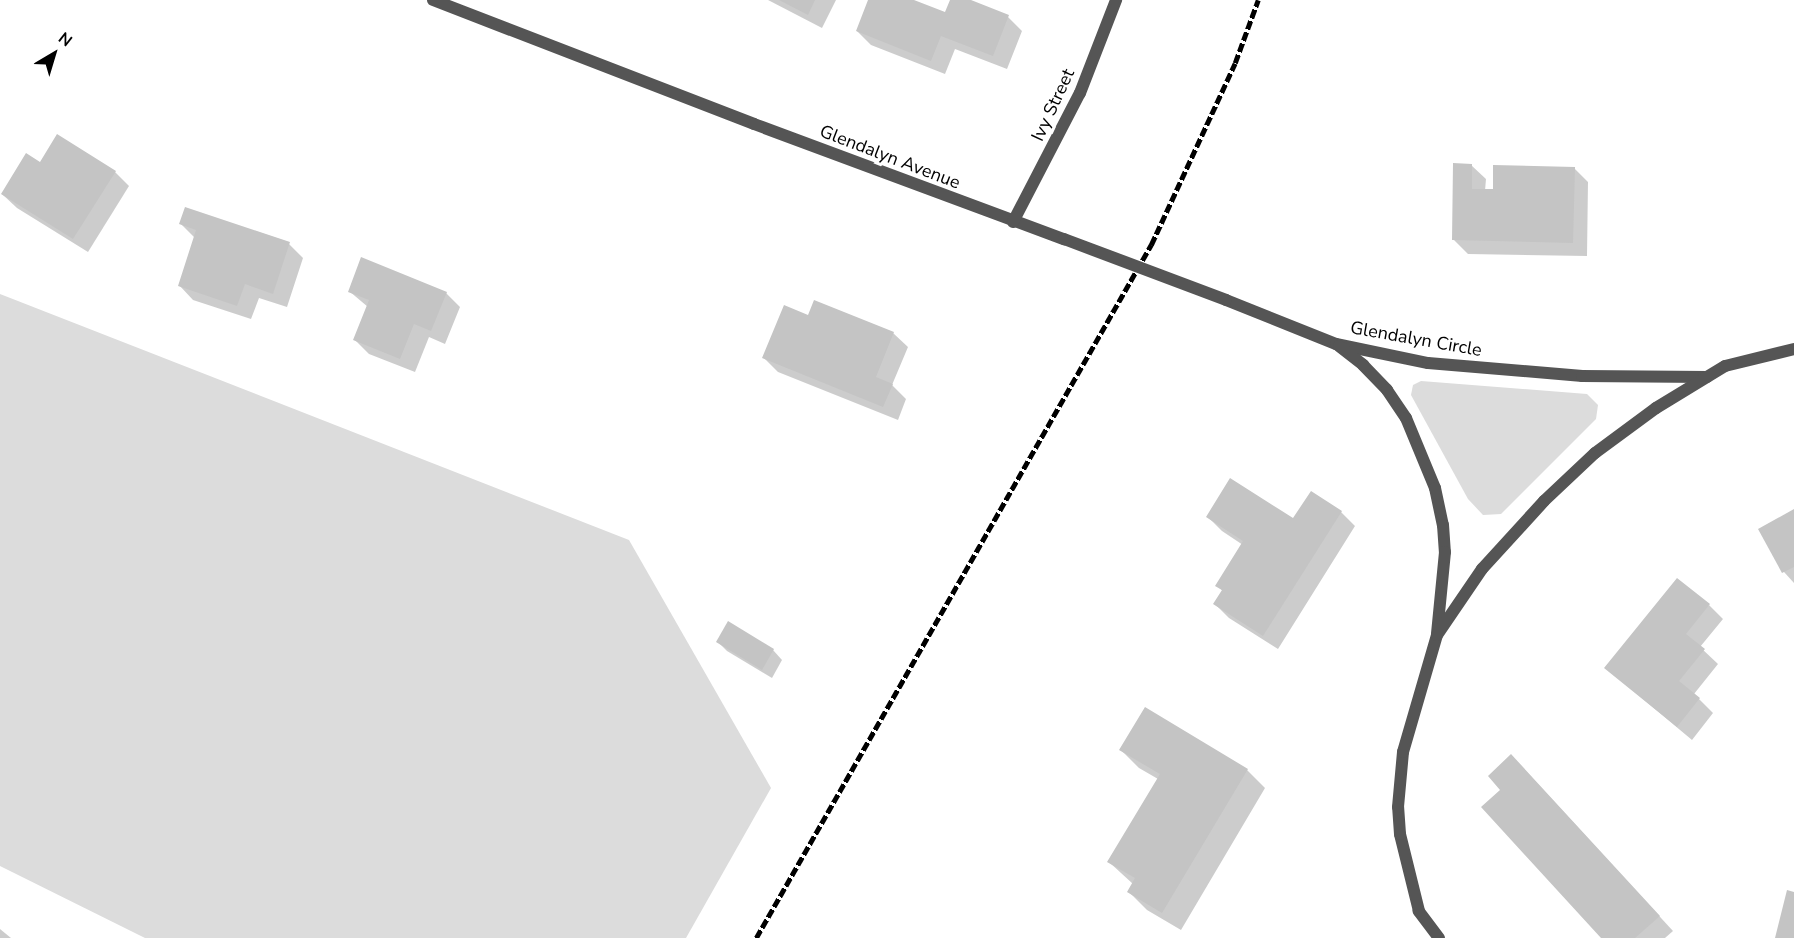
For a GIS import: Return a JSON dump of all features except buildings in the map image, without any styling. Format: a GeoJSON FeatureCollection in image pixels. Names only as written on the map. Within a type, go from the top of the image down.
{"type":"FeatureCollection","features":[{"type":"Feature","properties":{"kind":"street","name":"Glendalyn Avenue"},"geometry":{"type":"LineString","coordinates":[[434,0],[1013,222],[1226,300],[1336,344]]}},
{"type":"Feature","properties":{"kind":"street","name":"Ivy Street"},"geometry":{"type":"LineString","coordinates":[[1013,222],[1080,93],[1116,0]]}},
{"type":"Feature","properties":{"kind":"street","name":"Glendalyn Circle"},"geometry":{"type":"LineString","coordinates":[[1336,344],[1428,363],[1474,369],[1582,376],[1708,377]]}},
{"type":"Feature","properties":{"kind":"street","name":"Glendalyn Circle"},"geometry":{"type":"LineString","coordinates":[[1336,344],[1363,365],[1387,390],[1406,418],[1436,488],[1443,525],[1445,552],[1437,635],[1404,752],[1398,807],[1402,845],[1419,911],[1438,938]]}},
{"type":"Feature","properties":{"kind":"street","name":"Glendalyn Circle"},"geometry":{"type":"LineString","coordinates":[[1437,635],[1482,569],[1544,501],[1612,440],[1656,408],[1725,366],[1794,349]]}},
{"type":"Feature","properties":{"kind":"shaded area"},"geometry":{"type":"Polygon","coordinates":[[[0,294],[629,540],[771,788],[686,938],[145,938],[0,866],[0,294]]]}},
{"type":"Feature","properties":{"kind":"shaded area"},"geometry":{"type":"Polygon","coordinates":[[[1421,381],[1587,394],[1598,405],[1596,419],[1501,514],[1483,515],[1468,499],[1411,395],[1413,385],[1421,381]]]}},
{"type":"Feature","properties":{"kind":"railway"},"geometry":{"type":"LineString","coordinates":[[756,938],[1151,245],[1235,63],[1258,0]]}}]}
